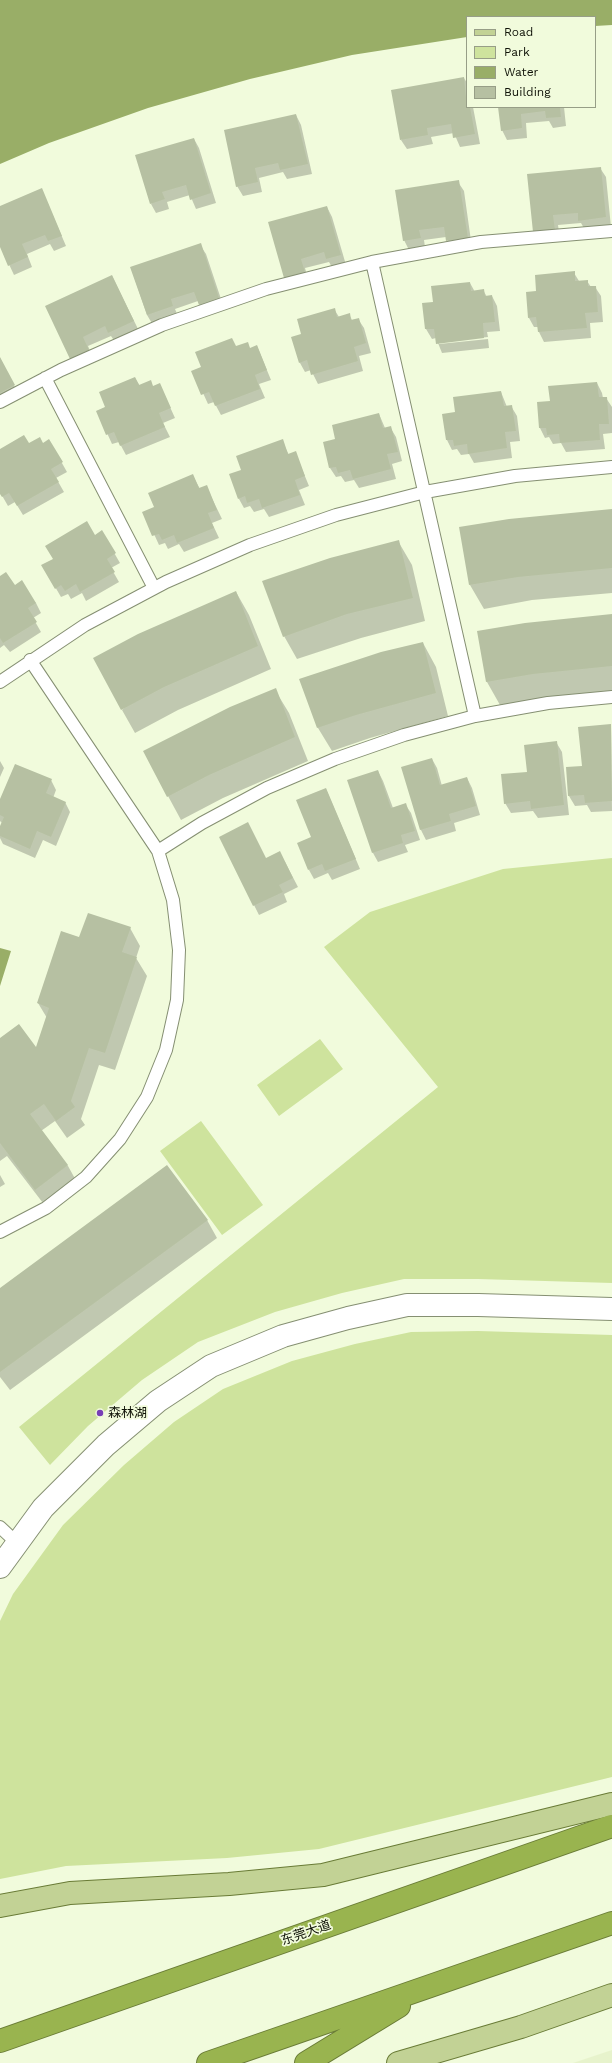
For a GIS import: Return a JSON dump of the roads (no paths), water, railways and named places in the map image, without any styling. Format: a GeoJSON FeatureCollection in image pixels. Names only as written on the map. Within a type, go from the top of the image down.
{"type":"FeatureCollection","features":[{"type":"Feature","properties":{"kind":"highway","name":"东莞大道"},"geometry":{"type":"LineString","coordinates":[[0,2041],[612,1826]]}},
{"type":"Feature","properties":{"kind":"highway"},"geometry":{"type":"LineString","coordinates":[[208,2063],[612,1923]]}},
{"type":"Feature","properties":{"kind":"highway"},"geometry":{"type":"LineString","coordinates":[[306,2063],[435,1984]]}},
{"type":"Feature","properties":{"kind":"main road"},"geometry":{"type":"LineString","coordinates":[[0,1906],[70,1893],[229,1884],[324,1875],[612,1804]]}},
{"type":"Feature","properties":{"kind":"main road"},"geometry":{"type":"LineString","coordinates":[[398,2063],[521,2027],[612,1995]]}},
{"type":"Feature","properties":{"kind":"street"},"geometry":{"type":"LineString","coordinates":[[0,1567],[43,1508],[106,1445],[158,1401],[211,1366],[283,1336],[348,1318],[407,1306],[478,1305],[612,1309]]}},
{"type":"Feature","properties":{"kind":"lane"},"geometry":{"type":"LineString","coordinates":[[0,402],[46,378],[162,326],[266,289],[372,262],[481,242],[612,230]]}},
{"type":"Feature","properties":{"kind":"lane"},"geometry":{"type":"LineString","coordinates":[[372,262],[475,716]]}},
{"type":"Feature","properties":{"kind":"lane"},"geometry":{"type":"LineString","coordinates":[[46,378],[154,588]]}},
{"type":"Feature","properties":{"kind":"lane"},"geometry":{"type":"LineString","coordinates":[[0,682],[30,660],[85,625],[154,588],[250,545],[336,515],[425,492],[515,476],[612,467]]}},
{"type":"Feature","properties":{"kind":"lane"},"geometry":{"type":"LineString","coordinates":[[0,1232],[46,1208],[86,1177],[120,1139],[147,1097],[166,1050],[177,1000],[179,950],[173,900],[158,851],[30,660]]}},
{"type":"Feature","properties":{"kind":"lane"},"geometry":{"type":"LineString","coordinates":[[158,851],[202,823],[261,792],[335,759],[404,735],[475,716],[548,703],[612,697]]}},
{"type":"Feature","properties":{"kind":"lane"},"geometry":{"type":"LineString","coordinates":[[0,1527],[17,1543]]}},
{"type":"Feature","properties":{"kind":"water"},"geometry":{"type":"Polygon","coordinates":[[[0,0],[612,0],[612,25],[596,26],[596,16],[466,16],[466,37],[352,55],[250,79],[148,108],[49,143],[0,164],[0,0]]]}},
{"type":"Feature","properties":{"kind":"water"},"geometry":{"type":"Polygon","coordinates":[[[0,948],[11,951],[0,986],[0,948]]]}},
{"type":"Feature","properties":{"kind":"place","name":"森林湖"},"geometry":{"type":"Point","coordinates":[100,1413]}}]}
